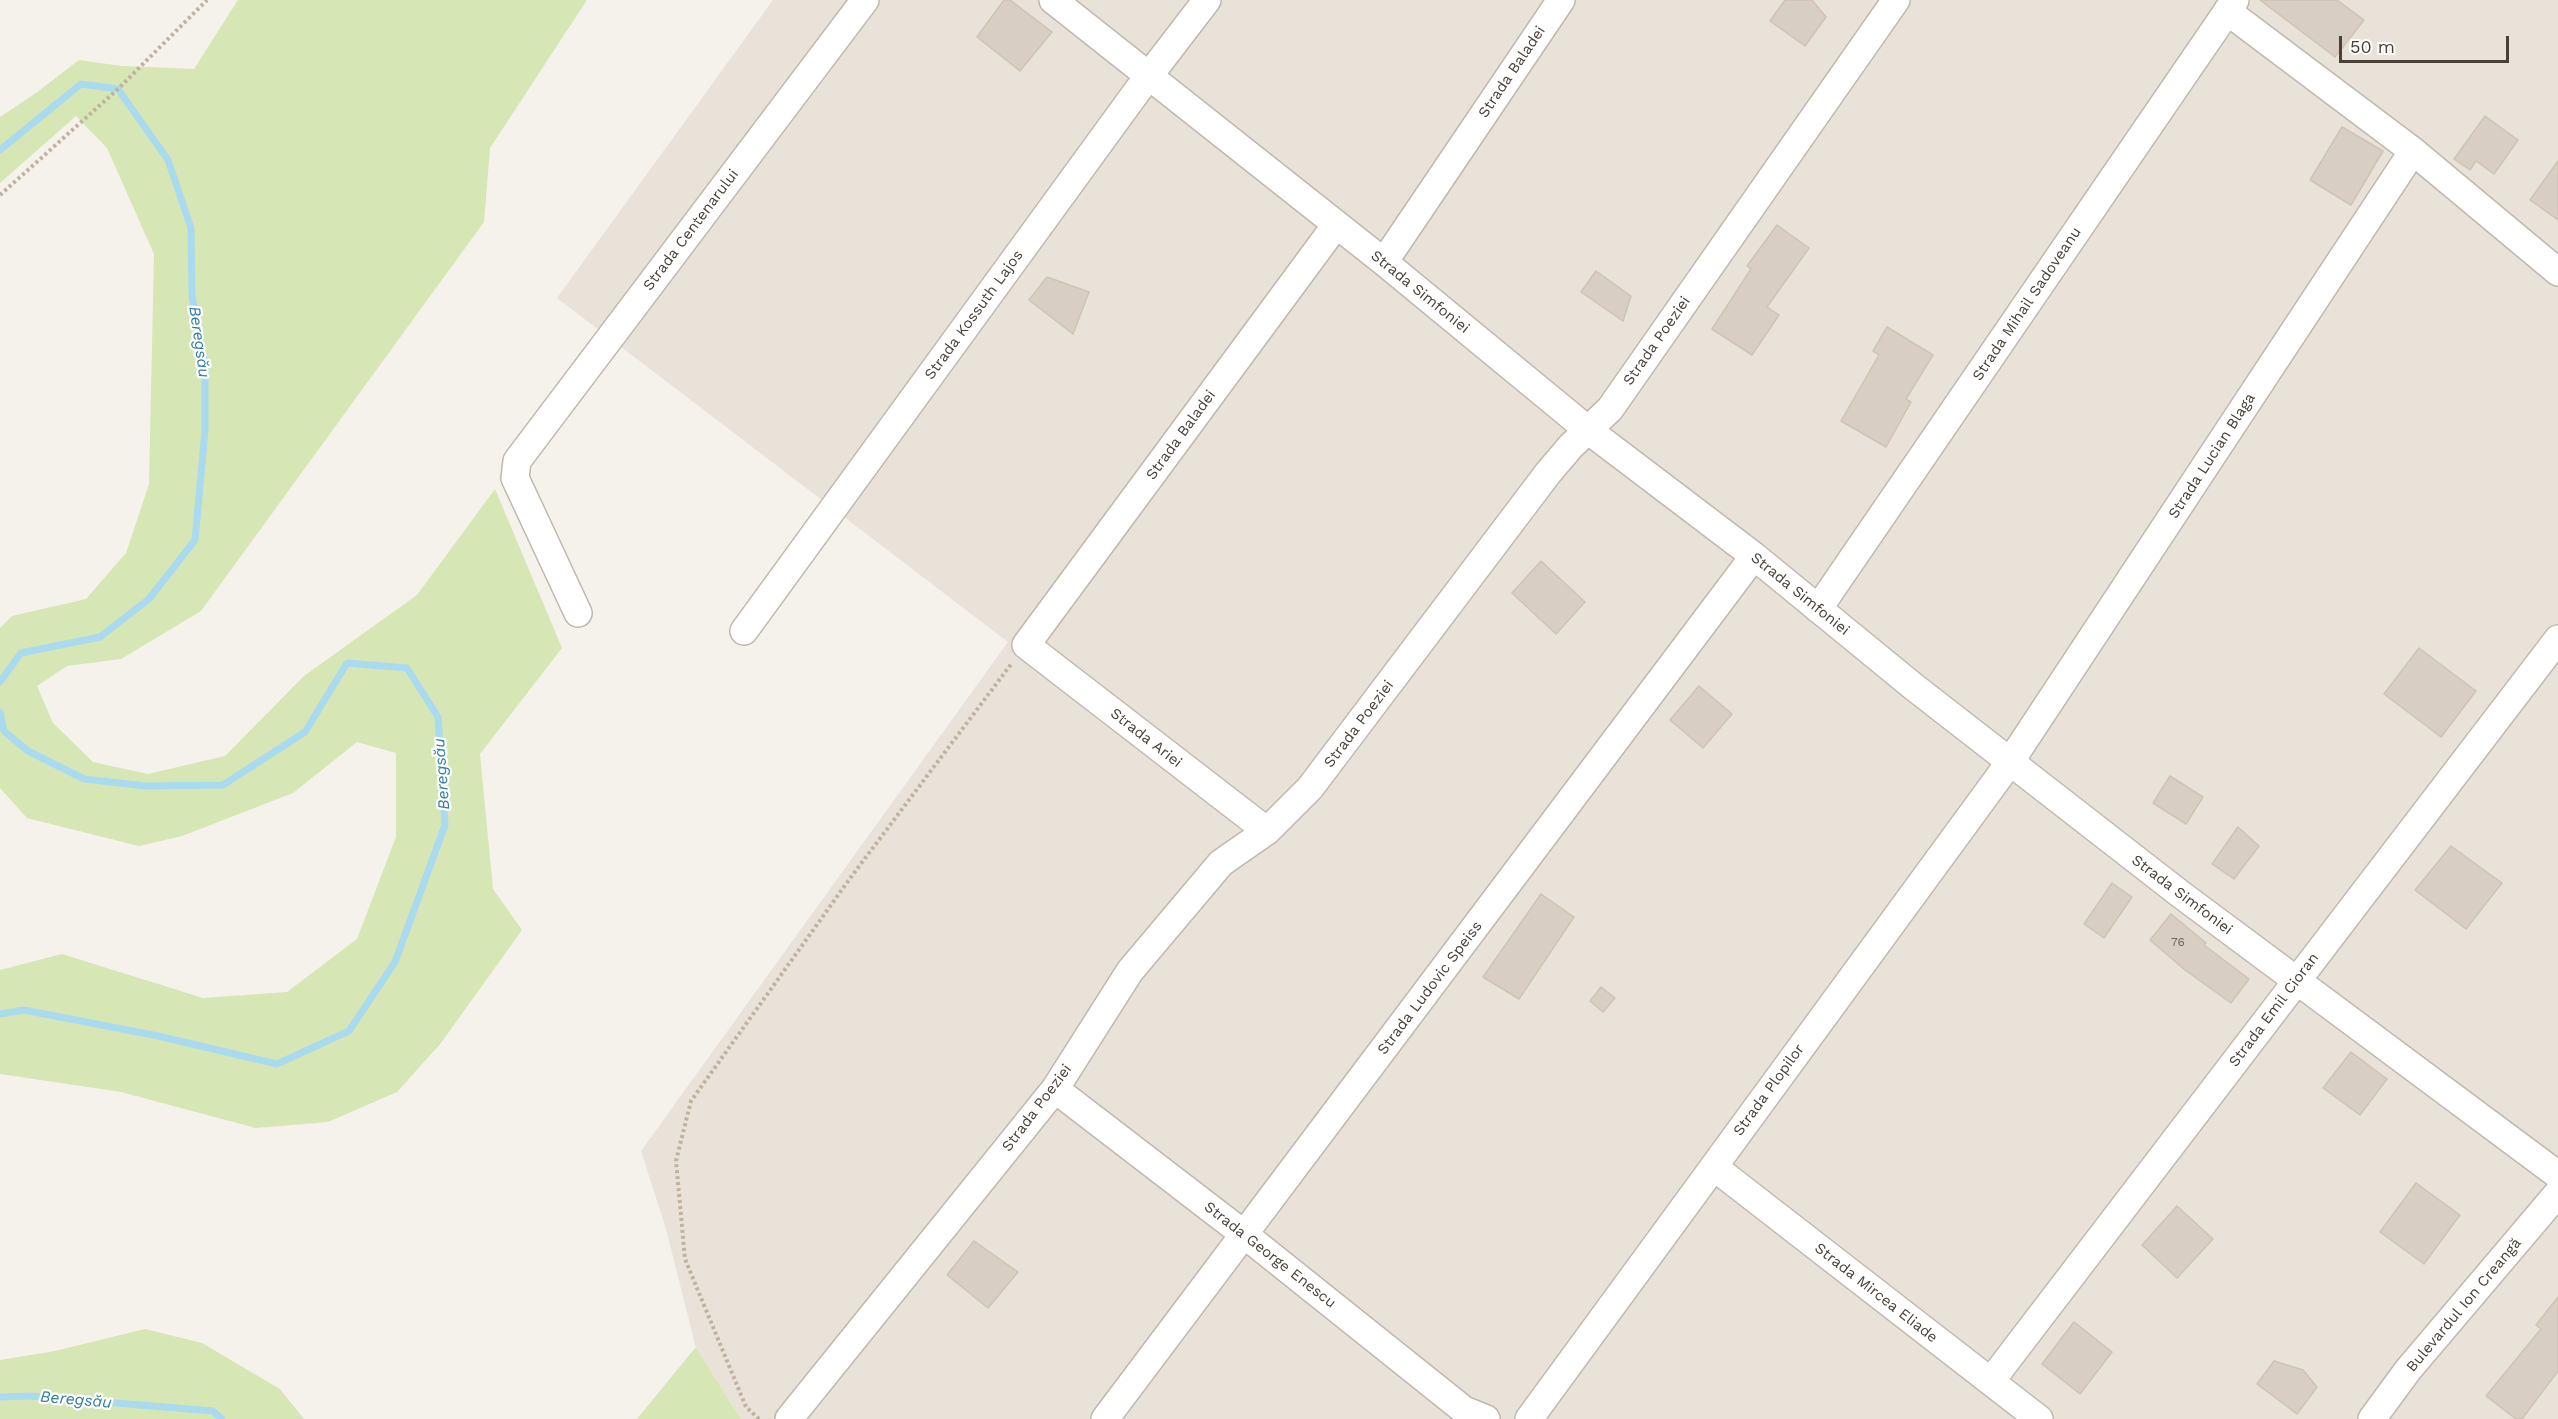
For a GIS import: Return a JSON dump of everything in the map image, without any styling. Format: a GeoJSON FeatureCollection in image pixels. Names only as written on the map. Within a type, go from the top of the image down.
{"type":"FeatureCollection","features":[{"type":"Feature","properties":{"kind":"street","name":"Strada Centenarului"},"geometry":{"type":"LineString","coordinates":[[578,613],[514,478],[517,461],[865,0]]}},
{"type":"Feature","properties":{"kind":"street","name":"Strada Simfoniei"},"geometry":{"type":"LineString","coordinates":[[1053,0],[1384,262],[1588,430],[1754,556],[2010,762],[2179,893],[2558,1175]]}},
{"type":"Feature","properties":{"kind":"street","name":"Strada Kossuth Lajos"},"geometry":{"type":"LineString","coordinates":[[744,631],[1206,0]]}},
{"type":"Feature","properties":{"kind":"street","name":"Strada Baladei"},"geometry":{"type":"LineString","coordinates":[[1384,262],[1561,0]]}},
{"type":"Feature","properties":{"kind":"street","name":"Strada Poeziei"},"geometry":{"type":"LineString","coordinates":[[789,1419],[1055,1089],[1130,971],[1221,863],[1267,831],[1310,788],[1548,473],[1610,409],[1896,0]]}},
{"type":"Feature","properties":{"kind":"street"},"geometry":{"type":"LineString","coordinates":[[2231,6],[2413,151],[2558,272]]}},
{"type":"Feature","properties":{"kind":"street","name":"Strada Mihail Sadoveanu"},"geometry":{"type":"LineString","coordinates":[[1818,609],[2231,6]]}},
{"type":"Feature","properties":{"kind":"street","name":"Strada Lucian Blaga"},"geometry":{"type":"LineString","coordinates":[[2010,762],[2413,151]]}},
{"type":"Feature","properties":{"kind":"street","name":"Strada Baladei"},"geometry":{"type":"LineString","coordinates":[[1026,645],[1336,225]]}},
{"type":"Feature","properties":{"kind":"street","name":"Strada Ludovic Speiss"},"geometry":{"type":"LineString","coordinates":[[1106,1419],[1754,556]]}},
{"type":"Feature","properties":{"kind":"street","name":"Strada Emil Cioran"},"geometry":{"type":"LineString","coordinates":[[1991,1381],[2558,639]]}},
{"type":"Feature","properties":{"kind":"street","name":"Strada Ariei"},"geometry":{"type":"LineString","coordinates":[[1026,645],[1267,831]]}},
{"type":"Feature","properties":{"kind":"street","name":"Strada Plopilor"},"geometry":{"type":"LineString","coordinates":[[1531,1417],[2010,762]]}},
{"type":"Feature","properties":{"kind":"street","name":"Strada George Enescu"},"geometry":{"type":"LineString","coordinates":[[1055,1089],[1245,1235],[1464,1410],[1486,1419]]}},
{"type":"Feature","properties":{"kind":"street","name":"Strada Mircea Eliade"},"geometry":{"type":"LineString","coordinates":[[1714,1167],[2039,1419]]}},
{"type":"Feature","properties":{"kind":"street","name":"Bulevardul Ion Creangă"},"geometry":{"type":"LineString","coordinates":[[2372,1419],[2408,1370],[2558,1193]]}},
{"type":"Feature","properties":{"kind":"street"},"geometry":{"type":"LineString","coordinates":[[1496,1419],[1531,1417]]}},
{"type":"Feature","properties":{"kind":"path"},"geometry":{"type":"LineString","coordinates":[[0,195],[105,98],[118,89],[207,0]]}},
{"type":"Feature","properties":{"kind":"path"},"geometry":{"type":"LineString","coordinates":[[759,1419],[746,1407],[685,1259],[676,1161],[691,1101],[851,877],[1026,645]]}},
{"type":"Feature","properties":{"kind":"shaded area"},"geometry":{"type":"Polygon","coordinates":[[[773,0],[2558,0],[2558,1419],[741,1419],[696,1348],[666,1229],[641,1151],[1008,642],[557,298],[773,0]]]}},
{"type":"Feature","properties":{"kind":"green space"},"geometry":{"type":"Polygon","coordinates":[[[238,0],[587,0],[490,148],[484,222],[201,611],[121,659],[67,666],[37,686],[53,723],[93,762],[148,774],[225,756],[304,676],[417,595],[495,489],[562,648],[480,754],[493,889],[522,930],[441,1043],[397,1092],[328,1122],[256,1128],[121,1092],[0,1074],[0,970],[62,954],[203,998],[287,992],[357,939],[396,837],[396,753],[357,742],[293,793],[182,836],[139,846],[27,818],[0,788],[0,628],[12,616],[86,599],[126,553],[149,484],[154,254],[107,148],[76,116],[0,183],[0,117],[79,60],[121,66],[194,69],[238,0]]]}},
{"type":"Feature","properties":{"kind":"green space"},"geometry":{"type":"Polygon","coordinates":[[[145,1329],[202,1343],[280,1389],[304,1419],[0,1419],[0,1360],[55,1351],[145,1329]]]}},
{"type":"Feature","properties":{"kind":"green space"},"geometry":{"type":"Polygon","coordinates":[[[695,1348],[741,1419],[637,1419],[695,1348]]]}},
{"type":"Feature","properties":{"kind":"building"},"geometry":{"type":"Polygon","coordinates":[[[1004,0],[1010,0],[1052,32],[1020,71],[977,37],[1004,0]]]}},
{"type":"Feature","properties":{"kind":"building"},"geometry":{"type":"Polygon","coordinates":[[[1785,0],[1812,0],[1826,17],[1805,46],[1770,21],[1785,0]]]}},
{"type":"Feature","properties":{"kind":"building"},"geometry":{"type":"Polygon","coordinates":[[[2260,0],[2337,0],[2364,20],[2335,57],[2260,0]]]}},
{"type":"Feature","properties":{"kind":"building"},"geometry":{"type":"Polygon","coordinates":[[[2485,116],[2518,140],[2494,174],[2476,161],[2470,170],[2454,159],[2485,116]]]}},
{"type":"Feature","properties":{"kind":"building"},"geometry":{"type":"Polygon","coordinates":[[[2342,127],[2383,151],[2351,205],[2310,180],[2342,127]]]}},
{"type":"Feature","properties":{"kind":"building"},"geometry":{"type":"Polygon","coordinates":[[[2558,161],[2558,220],[2530,200],[2558,161]]]}},
{"type":"Feature","properties":{"kind":"building"},"geometry":{"type":"Polygon","coordinates":[[[1777,225],[1809,248],[1767,307],[1779,315],[1752,355],[1712,329],[1751,269],[1747,266],[1777,225]]]}},
{"type":"Feature","properties":{"kind":"building"},"geometry":{"type":"Polygon","coordinates":[[[1596,271],[1631,296],[1623,321],[1581,292],[1596,271]]]}},
{"type":"Feature","properties":{"kind":"building"},"geometry":{"type":"Polygon","coordinates":[[[1047,277],[1089,292],[1073,334],[1029,300],[1047,277]]]}},
{"type":"Feature","properties":{"kind":"building"},"geometry":{"type":"Polygon","coordinates":[[[1887,327],[1933,355],[1906,399],[1911,402],[1886,447],[1841,421],[1879,355],[1873,351],[1887,327]]]}},
{"type":"Feature","properties":{"kind":"building"},"geometry":{"type":"Polygon","coordinates":[[[1541,561],[1585,602],[1556,634],[1512,593],[1541,561]]]}},
{"type":"Feature","properties":{"kind":"building"},"geometry":{"type":"Polygon","coordinates":[[[2419,648],[2476,691],[2441,737],[2384,694],[2419,648]]]}},
{"type":"Feature","properties":{"kind":"building"},"geometry":{"type":"Polygon","coordinates":[[[1699,686],[1732,714],[1703,748],[1670,720],[1699,686]]]}},
{"type":"Feature","properties":{"kind":"building"},"geometry":{"type":"Polygon","coordinates":[[[2170,776],[2203,797],[2186,824],[2153,803],[2170,776]]]}},
{"type":"Feature","properties":{"kind":"building"},"geometry":{"type":"Polygon","coordinates":[[[2238,827],[2259,846],[2234,879],[2212,864],[2238,827]]]}},
{"type":"Feature","properties":{"kind":"building"},"geometry":{"type":"Polygon","coordinates":[[[2451,846],[2502,883],[2466,929],[2415,890],[2451,846]]]}},
{"type":"Feature","properties":{"kind":"building"},"geometry":{"type":"Polygon","coordinates":[[[2112,883],[2132,897],[2104,938],[2084,924],[2112,883]]]}},
{"type":"Feature","properties":{"kind":"building"},"geometry":{"type":"Polygon","coordinates":[[[1541,894],[1574,917],[1519,999],[1483,977],[1541,894]]]}},
{"type":"Feature","properties":{"kind":"building"},"geometry":{"type":"Polygon","coordinates":[[[2171,914],[2206,943],[2204,945],[2249,979],[2231,1003],[2185,970],[2150,940],[2171,914]]]}},
{"type":"Feature","properties":{"kind":"building"},"geometry":{"type":"Polygon","coordinates":[[[1601,987],[1615,998],[1603,1012],[1590,1001],[1601,987]]]}},
{"type":"Feature","properties":{"kind":"building"},"geometry":{"type":"Polygon","coordinates":[[[2351,1052],[2387,1079],[2360,1115],[2323,1088],[2351,1052]]]}},
{"type":"Feature","properties":{"kind":"building"},"geometry":{"type":"Polygon","coordinates":[[[2416,1183],[2460,1215],[2424,1264],[2380,1232],[2416,1183]]]}},
{"type":"Feature","properties":{"kind":"building"},"geometry":{"type":"Polygon","coordinates":[[[2177,1206],[2213,1239],[2177,1278],[2142,1245],[2177,1206]]]}},
{"type":"Feature","properties":{"kind":"building"},"geometry":{"type":"Polygon","coordinates":[[[974,1241],[1018,1272],[988,1308],[947,1275],[974,1241]]]}},
{"type":"Feature","properties":{"kind":"building"},"geometry":{"type":"Polygon","coordinates":[[[2558,1297],[2558,1371],[2522,1419],[2516,1419],[2486,1396],[2541,1329],[2536,1325],[2558,1297]]]}},
{"type":"Feature","properties":{"kind":"building"},"geometry":{"type":"Polygon","coordinates":[[[2074,1322],[2112,1352],[2080,1394],[2042,1364],[2074,1322]]]}},
{"type":"Feature","properties":{"kind":"building"},"geometry":{"type":"Polygon","coordinates":[[[2274,1361],[2303,1370],[2317,1387],[2297,1414],[2257,1384],[2274,1361]]]}},
{"type":"Feature","properties":{"kind":"waterway","name":"Beregsău"},"geometry":{"type":"LineString","coordinates":[[0,150],[81,84],[118,89],[168,160],[191,228],[192,296],[205,365],[205,431],[195,540],[149,599],[100,637],[21,653],[0,682]]}},
{"type":"Feature","properties":{"kind":"waterway","name":"Beregsău"},"geometry":{"type":"LineString","coordinates":[[0,712],[4,731],[28,751],[84,779],[146,786],[223,785],[305,732],[347,663],[407,668],[438,717],[445,825],[395,962],[349,1031],[277,1064],[158,1036],[24,1010],[0,1014]]}},
{"type":"Feature","properties":{"kind":"waterway","name":"Beregsău"},"geometry":{"type":"LineString","coordinates":[[0,1397],[30,1396],[213,1411],[222,1419]]}}]}
